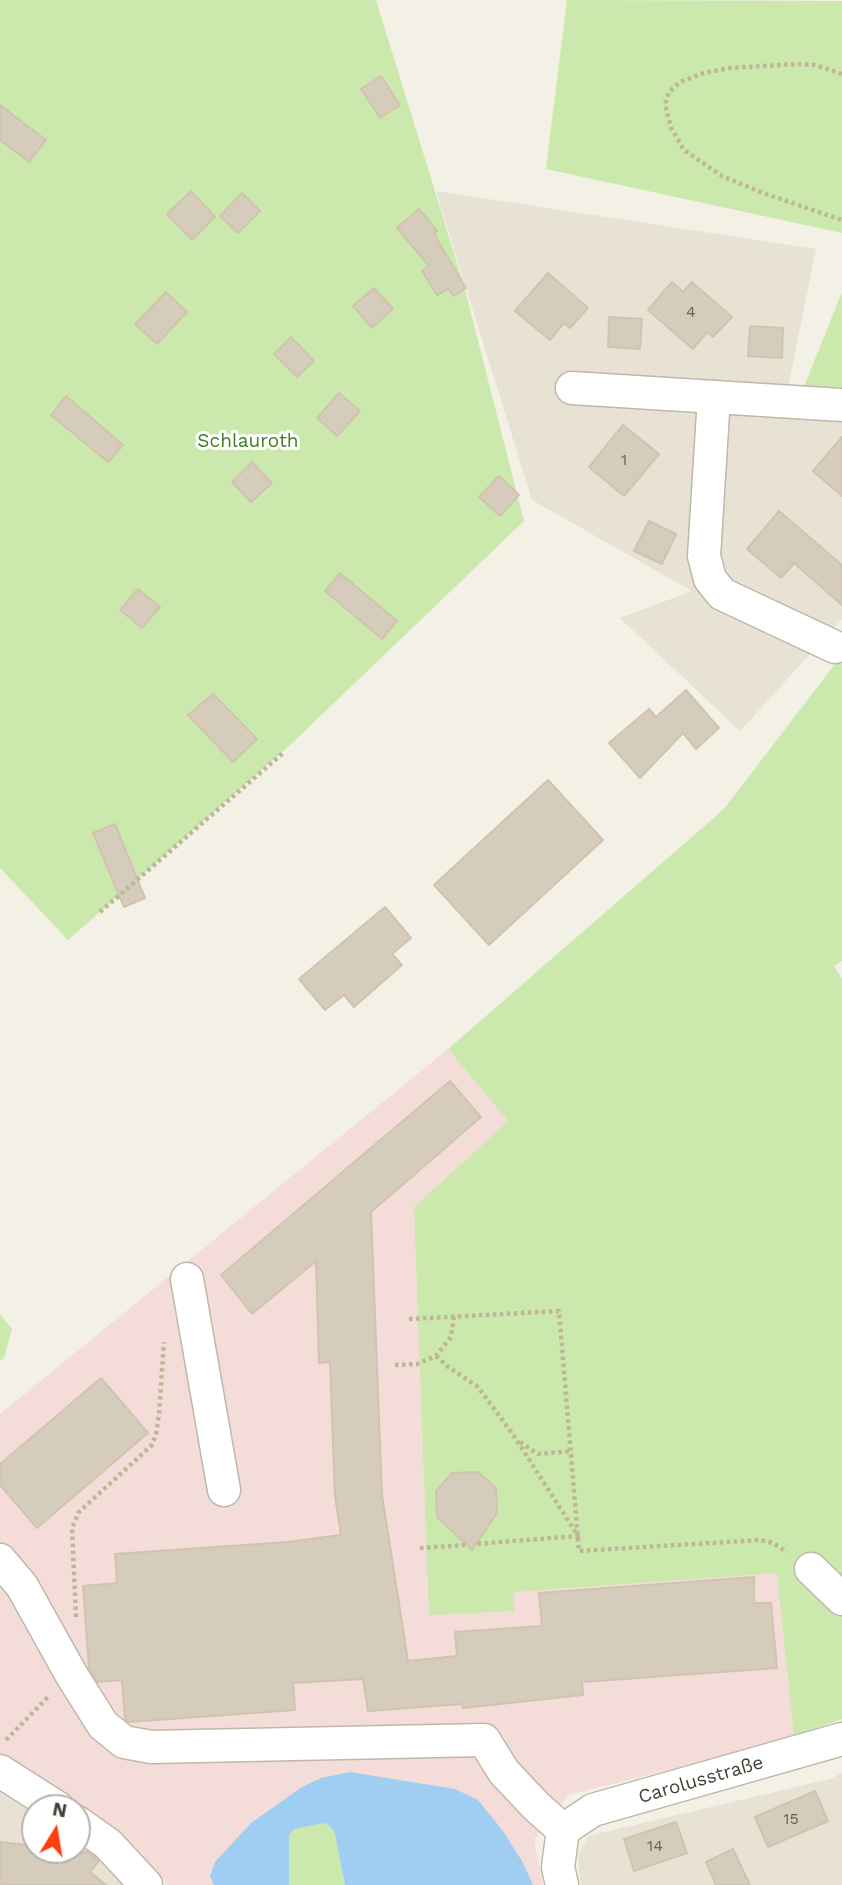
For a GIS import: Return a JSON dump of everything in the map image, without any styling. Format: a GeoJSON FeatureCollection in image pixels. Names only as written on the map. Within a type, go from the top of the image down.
{"type":"FeatureCollection","features":[{"type":"Feature","properties":{"kind":"street"},"geometry":{"type":"LineString","coordinates":[[572,388],[842,405]]}},
{"type":"Feature","properties":{"kind":"street"},"geometry":{"type":"LineString","coordinates":[[714,397],[704,556],[710,579],[722,594],[835,647]]}},
{"type":"Feature","properties":{"kind":"street"},"geometry":{"type":"LineString","coordinates":[[187,1279],[223,1490]]}},
{"type":"Feature","properties":{"kind":"street"},"geometry":{"type":"LineString","coordinates":[[0,1560],[22,1586],[103,1725],[124,1742],[151,1747],[484,1740],[504,1772],[563,1830],[558,1867],[562,1885]]}},
{"type":"Feature","properties":{"kind":"street"},"geometry":{"type":"LineString","coordinates":[[811,1569],[842,1599]]}},
{"type":"Feature","properties":{"kind":"street","name":"Carolusstraße"},"geometry":{"type":"LineString","coordinates":[[563,1830],[593,1810],[842,1739]]}},
{"type":"Feature","properties":{"kind":"street"},"geometry":{"type":"LineString","coordinates":[[0,1770],[37,1794]]}},
{"type":"Feature","properties":{"kind":"street"},"geometry":{"type":"LineString","coordinates":[[91,1832],[108,1844],[146,1885]]}},
{"type":"Feature","properties":{"kind":"path"},"geometry":{"type":"LineString","coordinates":[[842,74],[815,65],[798,64],[730,68],[704,73],[680,82],[669,92],[665,104],[671,128],[684,149],[722,176],[842,220]]}},
{"type":"Feature","properties":{"kind":"path"},"geometry":{"type":"LineString","coordinates":[[100,912],[283,753]]}},
{"type":"Feature","properties":{"kind":"path"},"geometry":{"type":"LineString","coordinates":[[408,1319],[559,1311],[579,1551],[760,1540],[773,1544],[811,1569]]}},
{"type":"Feature","properties":{"kind":"path"},"geometry":{"type":"LineString","coordinates":[[395,1365],[425,1362],[436,1356],[451,1337],[454,1316]]}},
{"type":"Feature","properties":{"kind":"path"},"geometry":{"type":"LineString","coordinates":[[77,1623],[72,1528],[79,1512],[151,1446],[156,1435],[159,1414],[165,1338]]}},
{"type":"Feature","properties":{"kind":"path"},"geometry":{"type":"LineString","coordinates":[[436,1356],[478,1387],[514,1436],[578,1536]]}},
{"type":"Feature","properties":{"kind":"path"},"geometry":{"type":"LineString","coordinates":[[514,1436],[537,1454],[571,1451]]}},
{"type":"Feature","properties":{"kind":"path"},"geometry":{"type":"LineString","coordinates":[[474,1544],[578,1536]]}},
{"type":"Feature","properties":{"kind":"path"},"geometry":{"type":"LineString","coordinates":[[420,1548],[465,1545]]}},
{"type":"Feature","properties":{"kind":"path"},"geometry":{"type":"LineString","coordinates":[[0,1746],[71,1674]]}},
{"type":"Feature","properties":{"kind":"shaded area"},"geometry":{"type":"Polygon","coordinates":[[[436,191],[816,249],[786,398],[842,406],[842,619],[740,731],[620,618],[692,591],[532,500],[436,191]]]}},
{"type":"Feature","properties":{"kind":"shaded area"},"geometry":{"type":"Polygon","coordinates":[[[448,1049],[508,1121],[414,1207],[839,1503],[842,1719],[754,1749],[568,1795],[534,1840],[543,1885],[168,1885],[104,1821],[91,1813],[91,1794],[60,1794],[0,1757],[0,1414],[448,1049]]]}},
{"type":"Feature","properties":{"kind":"shaded area"},"geometry":{"type":"Polygon","coordinates":[[[842,1773],[842,1885],[581,1885],[578,1856],[588,1836],[830,1779],[842,1773]]]}},
{"type":"Feature","properties":{"kind":"shaded area"},"geometry":{"type":"Polygon","coordinates":[[[0,1783],[21,1798],[21,1864],[91,1864],[91,1846],[137,1885],[0,1885],[0,1783]]]}},
{"type":"Feature","properties":{"kind":"green space","name":"Schlauroth"},"geometry":{"type":"Polygon","coordinates":[[[0,0],[376,0],[463,282],[524,521],[288,747],[68,940],[0,868],[0,0]]]}},
{"type":"Feature","properties":{"kind":"green space"},"geometry":{"type":"Polygon","coordinates":[[[567,0],[842,1],[842,233],[546,169],[567,0]]]}},
{"type":"Feature","properties":{"kind":"green space"},"geometry":{"type":"Polygon","coordinates":[[[842,292],[842,399],[801,394],[842,292]]]}},
{"type":"Feature","properties":{"kind":"green space"},"geometry":{"type":"Polygon","coordinates":[[[838,660],[842,664],[842,961],[834,966],[842,979],[842,1719],[794,1736],[777,1573],[514,1592],[514,1611],[429,1615],[414,1207],[508,1121],[448,1049],[724,809],[838,660]]]}},
{"type":"Feature","properties":{"kind":"green space"},"geometry":{"type":"Polygon","coordinates":[[[0,1314],[12,1329],[4,1358],[0,1361],[0,1314]]]}},
{"type":"Feature","properties":{"kind":"green space"},"geometry":{"type":"Polygon","coordinates":[[[324,1823],[331,1827],[335,1834],[345,1885],[289,1885],[289,1835],[294,1829],[324,1823]]]}},
{"type":"Feature","properties":{"kind":"water"},"geometry":{"type":"Polygon","coordinates":[[[350,1772],[455,1789],[478,1800],[503,1831],[533,1885],[345,1885],[335,1834],[331,1827],[324,1823],[294,1829],[289,1835],[289,1885],[214,1885],[210,1876],[215,1862],[251,1823],[302,1787],[321,1778],[350,1772]]]}},
{"type":"Feature","properties":{"kind":"building"},"geometry":{"type":"Polygon","coordinates":[[[381,76],[400,105],[380,118],[361,89],[381,76]]]}},
{"type":"Feature","properties":{"kind":"building"},"geometry":{"type":"Polygon","coordinates":[[[0,105],[46,140],[29,162],[0,140],[0,105]]]}},
{"type":"Feature","properties":{"kind":"building"},"geometry":{"type":"Polygon","coordinates":[[[191,191],[215,217],[192,240],[167,214],[191,191]]]}},
{"type":"Feature","properties":{"kind":"building"},"geometry":{"type":"Polygon","coordinates":[[[242,193],[260,211],[238,233],[220,216],[242,193]]]}},
{"type":"Feature","properties":{"kind":"building"},"geometry":{"type":"Polygon","coordinates":[[[419,209],[437,231],[434,234],[466,288],[454,296],[448,289],[437,295],[422,271],[429,266],[397,228],[419,209]]]}},
{"type":"Feature","properties":{"kind":"building"},"geometry":{"type":"Polygon","coordinates":[[[548,273],[588,308],[570,328],[564,323],[550,340],[515,311],[548,273]]]}},
{"type":"Feature","properties":{"kind":"building"},"geometry":{"type":"Polygon","coordinates":[[[672,282],[683,292],[692,282],[732,317],[713,337],[707,332],[693,349],[648,310],[672,282]]]}},
{"type":"Feature","properties":{"kind":"building"},"geometry":{"type":"Polygon","coordinates":[[[374,288],[393,309],[372,328],[353,306],[374,288]]]}},
{"type":"Feature","properties":{"kind":"building"},"geometry":{"type":"Polygon","coordinates":[[[166,292],[187,312],[157,344],[135,324],[166,292]]]}},
{"type":"Feature","properties":{"kind":"building"},"geometry":{"type":"Polygon","coordinates":[[[609,317],[642,319],[640,349],[608,347],[609,317]]]}},
{"type":"Feature","properties":{"kind":"building"},"geometry":{"type":"Polygon","coordinates":[[[750,326],[783,328],[782,358],[748,356],[750,326]]]}},
{"type":"Feature","properties":{"kind":"building"},"geometry":{"type":"Polygon","coordinates":[[[291,337],[314,361],[297,377],[274,354],[291,337]]]}},
{"type":"Feature","properties":{"kind":"building"},"geometry":{"type":"Polygon","coordinates":[[[339,393],[360,411],[337,436],[317,418],[339,393]]]}},
{"type":"Feature","properties":{"kind":"building"},"geometry":{"type":"Polygon","coordinates":[[[66,396],[123,445],[108,462],[51,415],[66,396]]]}},
{"type":"Feature","properties":{"kind":"building"},"geometry":{"type":"Polygon","coordinates":[[[623,425],[659,454],[624,496],[589,467],[623,425]]]}},
{"type":"Feature","properties":{"kind":"building"},"geometry":{"type":"Polygon","coordinates":[[[842,437],[842,496],[813,471],[842,437]]]}},
{"type":"Feature","properties":{"kind":"building"},"geometry":{"type":"Polygon","coordinates":[[[252,462],[272,483],[251,502],[232,482],[252,462]]]}},
{"type":"Feature","properties":{"kind":"building"},"geometry":{"type":"Polygon","coordinates":[[[499,476],[519,495],[500,516],[479,497],[499,476]]]}},
{"type":"Feature","properties":{"kind":"building"},"geometry":{"type":"Polygon","coordinates":[[[779,511],[842,565],[842,605],[794,563],[781,578],[747,549],[779,511]]]}},
{"type":"Feature","properties":{"kind":"building"},"geometry":{"type":"Polygon","coordinates":[[[649,521],[676,534],[662,564],[634,551],[649,521]]]}},
{"type":"Feature","properties":{"kind":"building"},"geometry":{"type":"Polygon","coordinates":[[[340,573],[397,621],[382,639],[325,591],[340,573]]]}},
{"type":"Feature","properties":{"kind":"building"},"geometry":{"type":"Polygon","coordinates":[[[138,589],[160,607],[142,628],[120,610],[138,589]]]}},
{"type":"Feature","properties":{"kind":"building"},"geometry":{"type":"Polygon","coordinates":[[[686,690],[719,728],[696,749],[683,733],[640,778],[609,743],[649,709],[656,717],[686,690]]]}},
{"type":"Feature","properties":{"kind":"building"},"geometry":{"type":"Polygon","coordinates":[[[213,694],[257,739],[233,762],[188,715],[213,694]]]}},
{"type":"Feature","properties":{"kind":"building"},"geometry":{"type":"Polygon","coordinates":[[[548,780],[603,840],[489,945],[434,885],[548,780]]]}},
{"type":"Feature","properties":{"kind":"building"},"geometry":{"type":"Polygon","coordinates":[[[115,824],[145,898],[124,907],[93,833],[115,824]]]}},
{"type":"Feature","properties":{"kind":"building"},"geometry":{"type":"Polygon","coordinates":[[[385,907],[411,938],[392,954],[402,965],[354,1007],[344,995],[325,1010],[299,979],[385,907]]]}},
{"type":"Feature","properties":{"kind":"building"},"geometry":{"type":"Polygon","coordinates":[[[450,1081],[481,1117],[371,1212],[382,1495],[408,1661],[457,1656],[455,1632],[542,1626],[539,1593],[754,1577],[754,1603],[771,1603],[777,1668],[582,1682],[583,1695],[463,1708],[462,1704],[368,1711],[363,1679],[293,1683],[295,1710],[129,1722],[125,1719],[122,1680],[98,1682],[89,1668],[83,1586],[117,1583],[115,1554],[287,1542],[341,1535],[335,1496],[330,1362],[319,1363],[316,1261],[252,1314],[221,1275],[450,1081]]]}},
{"type":"Feature","properties":{"kind":"building"},"geometry":{"type":"Polygon","coordinates":[[[101,1378],[148,1433],[37,1528],[0,1485],[0,1464],[101,1378]]]}},
{"type":"Feature","properties":{"kind":"building"},"geometry":{"type":"Polygon","coordinates":[[[478,1472],[496,1488],[497,1513],[472,1550],[437,1517],[436,1491],[452,1473],[478,1472]]]}},
{"type":"Feature","properties":{"kind":"building"},"geometry":{"type":"Polygon","coordinates":[[[815,1791],[828,1821],[768,1847],[755,1817],[815,1791]]]}},
{"type":"Feature","properties":{"kind":"building"},"geometry":{"type":"Polygon","coordinates":[[[676,1822],[687,1853],[634,1871],[624,1839],[676,1822]]]}},
{"type":"Feature","properties":{"kind":"building"},"geometry":{"type":"Polygon","coordinates":[[[0,1842],[21,1844],[21,1864],[91,1864],[91,1854],[99,1861],[90,1872],[106,1885],[0,1885],[0,1842]]]}},
{"type":"Feature","properties":{"kind":"building"},"geometry":{"type":"Polygon","coordinates":[[[733,1849],[750,1885],[716,1885],[706,1862],[733,1849]]]}}]}
